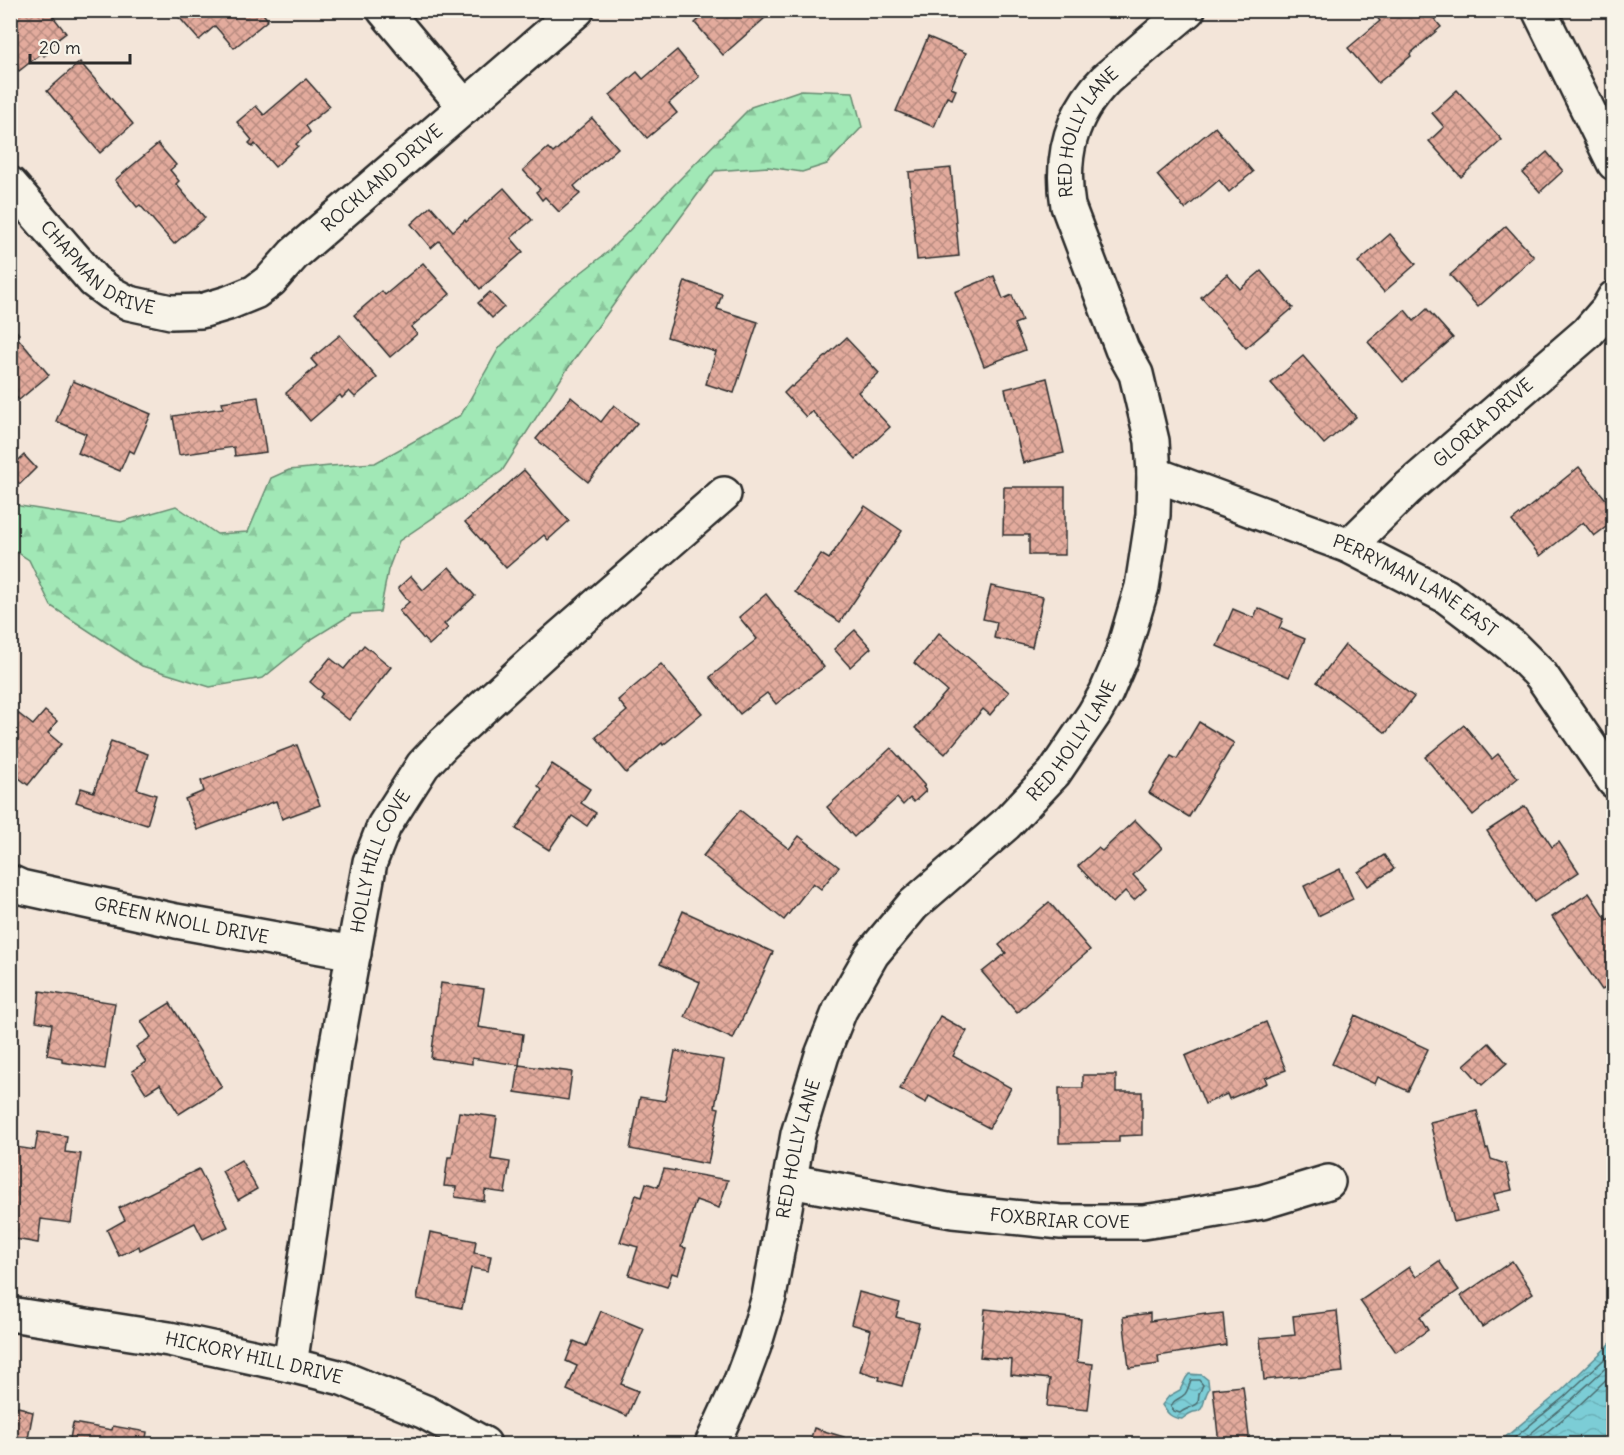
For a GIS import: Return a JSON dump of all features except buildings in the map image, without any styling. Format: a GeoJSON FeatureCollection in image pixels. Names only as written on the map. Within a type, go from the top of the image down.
{"type":"FeatureCollection","features":[{"type":"Feature","properties":{"kind":"street"},"geometry":{"type":"LineString","coordinates":[[384,10],[465,107]]}},
{"type":"Feature","properties":{"kind":"street","name":"ROCKLAND DRIVE"},"geometry":{"type":"LineString","coordinates":[[171,312],[201,311],[255,292],[271,280],[294,254],[577,10]]}},
{"type":"Feature","properties":{"kind":"street","name":"RED HOLLY LANE"},"geometry":{"type":"LineString","coordinates":[[712,1444],[741,1381],[766,1306],[798,1134],[822,1055],[840,1010],[872,954],[913,905],[1006,824],[1054,772],[1094,714],[1121,658],[1142,587],[1153,515],[1152,441],[1136,374],[1122,349],[1068,206],[1065,185],[1066,152],[1075,124],[1084,106],[1106,80],[1188,10]]}},
{"type":"Feature","properties":{"kind":"street"},"geometry":{"type":"LineString","coordinates":[[1539,10],[1614,163]]}},
{"type":"Feature","properties":{"kind":"street","name":"CHAPMAN DRIVE"},"geometry":{"type":"LineString","coordinates":[[10,184],[94,281],[129,303],[171,312]]}},
{"type":"Feature","properties":{"kind":"street","name":"GLORIA DRIVE"},"geometry":{"type":"LineString","coordinates":[[1349,546],[1407,489],[1587,333],[1614,298]]}},
{"type":"Feature","properties":{"kind":"street","name":"PERRYMAN LANE EAST"},"geometry":{"type":"LineString","coordinates":[[1154,474],[1349,546],[1446,596],[1512,646],[1541,675],[1614,781]]}},
{"type":"Feature","properties":{"kind":"street","name":"HOLLY HILL COVE"},"geometry":{"type":"LineString","coordinates":[[290,1365],[334,1060],[369,862],[384,826],[423,765],[443,744],[550,646],[724,494]]}},
{"type":"Feature","properties":{"kind":"street","name":"GREEN KNOLL DRIVE"},"geometry":{"type":"LineString","coordinates":[[10,882],[21,887],[176,921],[354,953]]}},
{"type":"Feature","properties":{"kind":"street","name":"FOXBRIAR COVE"},"geometry":{"type":"LineString","coordinates":[[790,1181],[953,1211],[1061,1222],[1143,1222],[1262,1202],[1328,1182]]}},
{"type":"Feature","properties":{"kind":"street","name":"HICKORY HILL DRIVE"},"geometry":{"type":"LineString","coordinates":[[10,1314],[169,1339],[342,1378],[425,1412],[484,1444]]}},
{"type":"Feature","properties":{"kind":"green space"},"geometry":{"type":"Polygon","coordinates":[[[801,90],[853,92],[862,127],[827,164],[802,172],[768,167],[715,171],[629,283],[566,371],[502,471],[399,541],[388,570],[380,612],[352,614],[310,640],[263,678],[210,687],[142,666],[51,606],[29,560],[11,548],[11,501],[20,506],[121,522],[176,506],[217,534],[248,532],[271,478],[289,470],[375,463],[461,415],[499,348],[561,288],[609,251],[751,107],[801,90]]]}},
{"type":"Feature","properties":{"kind":"water"},"geometry":{"type":"Polygon","coordinates":[[[1613,1341],[1613,1444],[1497,1444],[1560,1392],[1613,1341]]]}},
{"type":"Feature","properties":{"kind":"water"},"geometry":{"type":"Polygon","coordinates":[[[1189,1374],[1202,1375],[1208,1380],[1209,1389],[1203,1405],[1198,1411],[1182,1419],[1172,1417],[1162,1405],[1169,1396],[1180,1390],[1189,1374]]]}}]}
